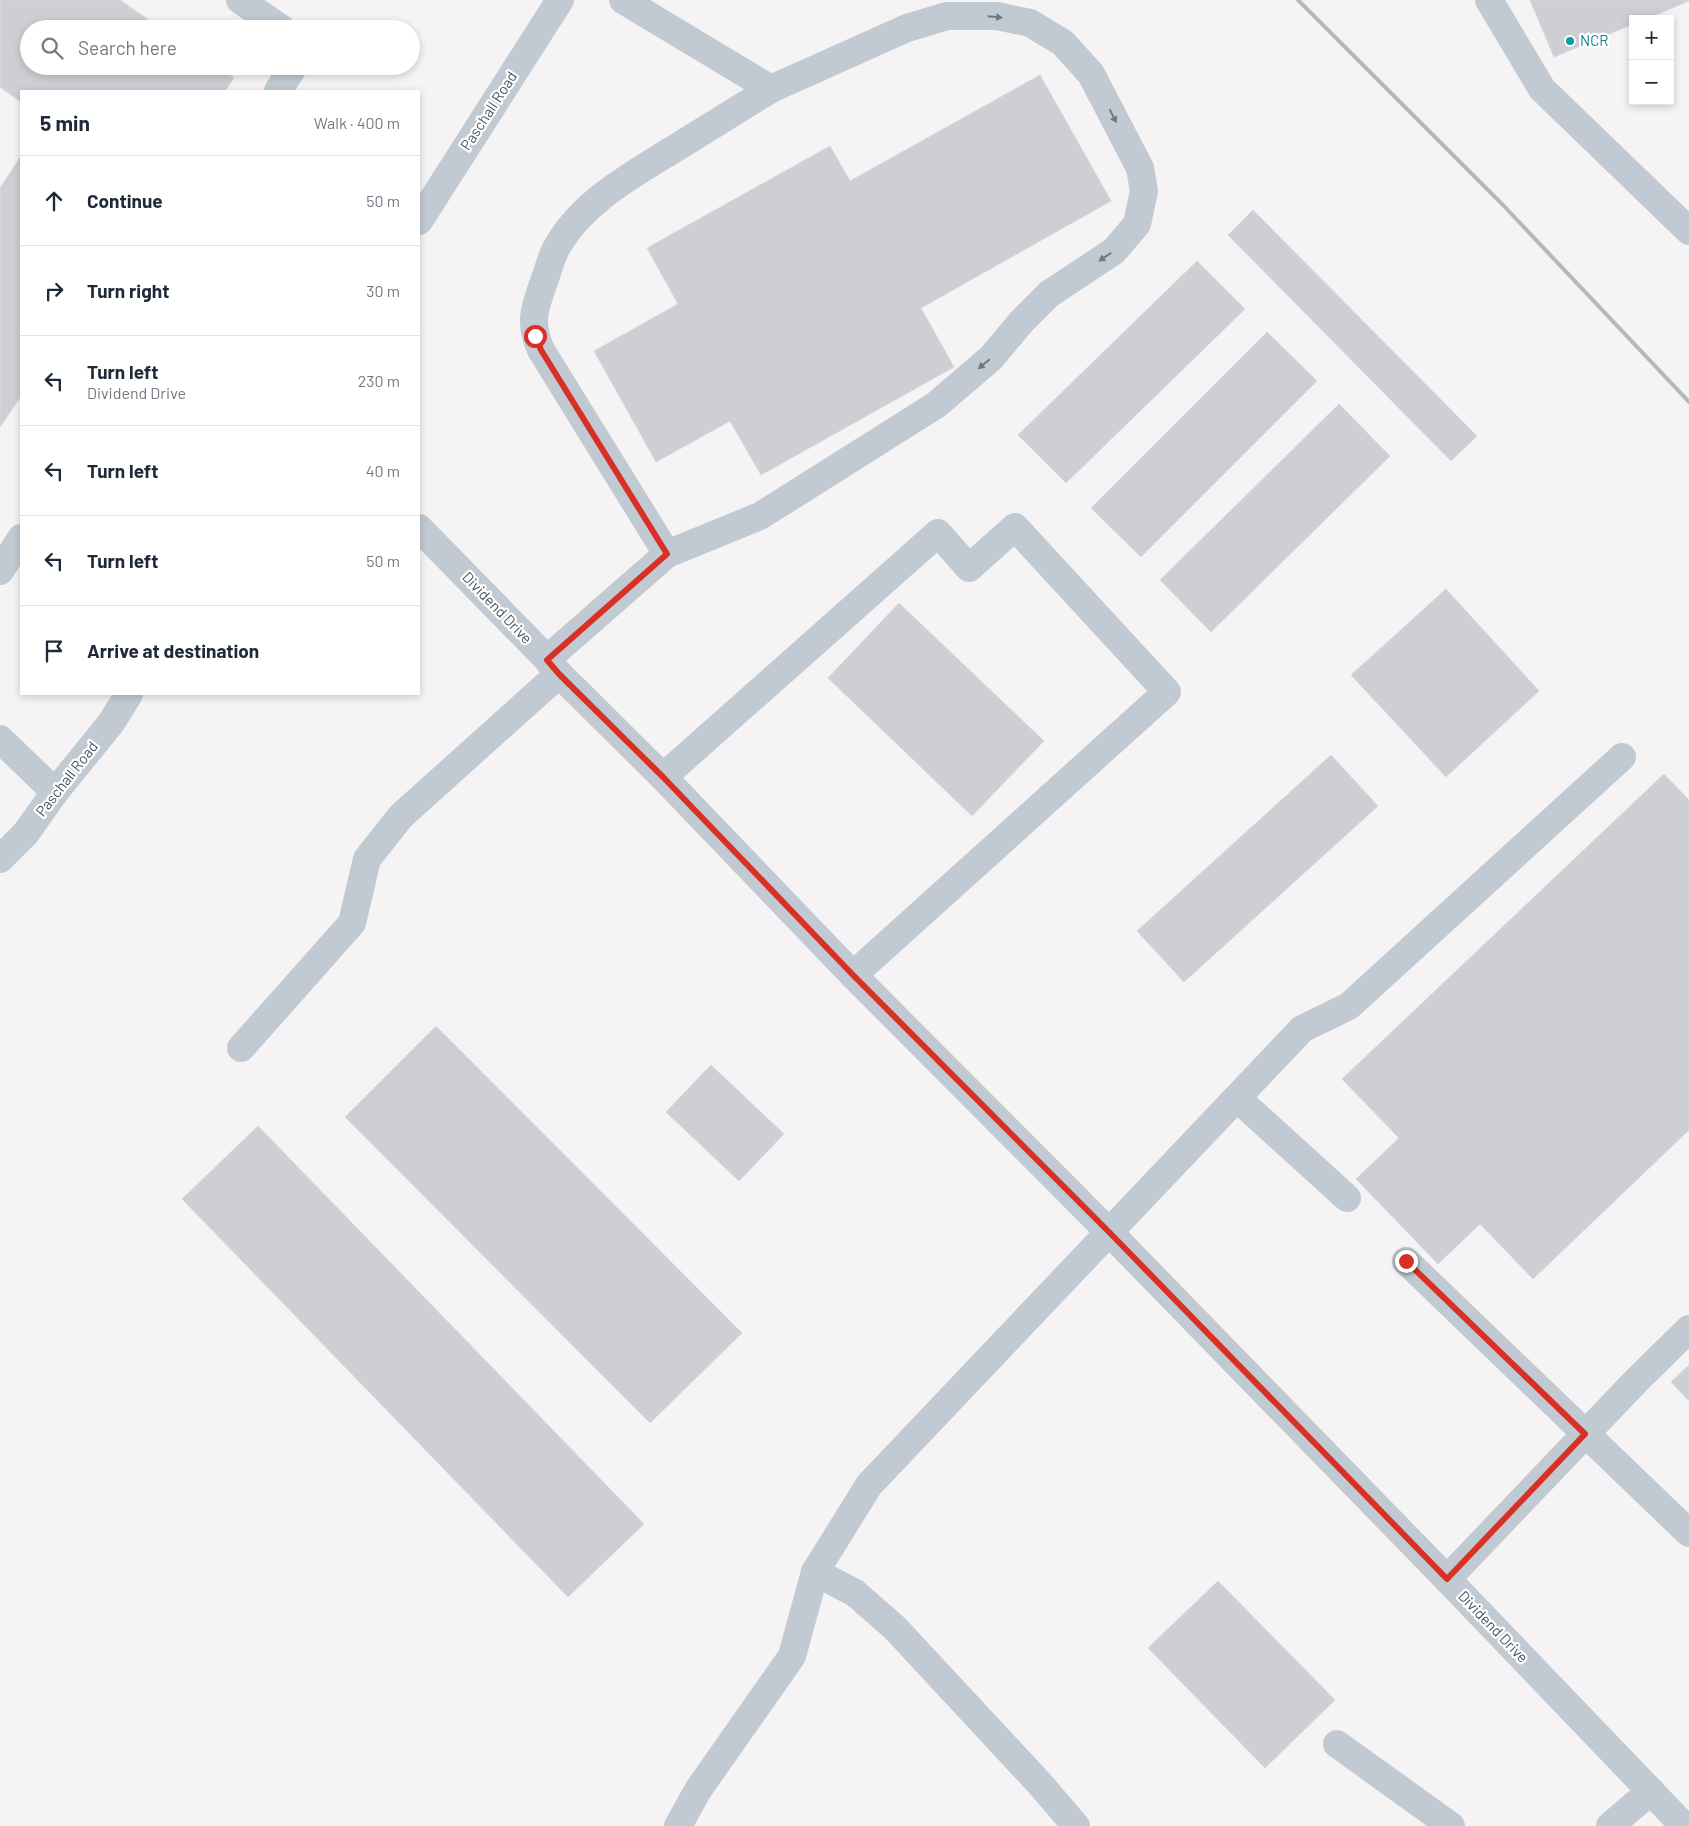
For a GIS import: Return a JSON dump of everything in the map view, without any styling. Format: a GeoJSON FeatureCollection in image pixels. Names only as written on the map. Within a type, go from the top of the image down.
{"type":"FeatureCollection","features":[{"type":"Feature","properties":{"kind":"street"},"geometry":{"type":"LineString","coordinates":[[240,0],[269,20]]}},
{"type":"Feature","properties":{"kind":"street","name":"Paschall Road"},"geometry":{"type":"LineString","coordinates":[[420,219],[560,0]]}},
{"type":"Feature","properties":{"kind":"street"},"geometry":{"type":"LineString","coordinates":[[624,0],[771,89]]}},
{"type":"Feature","properties":{"kind":"street"},"geometry":{"type":"LineString","coordinates":[[1489,0],[1542,89],[1689,231]]}},
{"type":"Feature","properties":{"kind":"street"},"geometry":{"type":"LineString","coordinates":[[241,1048],[352,923],[367,859],[401,816],[667,554],[760,516],[936,405],[991,358],[1022,321],[1049,294],[1114,251],[1137,224],[1144,191],[1140,168],[1092,74],[1063,43],[1030,23],[997,16],[947,16],[907,28],[771,89],[600,197],[575,222],[557,246],[538,299],[534,319],[535,336],[541,350],[667,554]]}},
{"type":"Feature","properties":{"kind":"street"},"geometry":{"type":"LineString","coordinates":[[279,90],[288,75]]}},
{"type":"Feature","properties":{"kind":"street"},"geometry":{"type":"LineString","coordinates":[[663,777],[938,533],[969,568],[1015,527],[1167,692],[853,975]]}},
{"type":"Feature","properties":{"kind":"street","name":"Dividend Drive"},"geometry":{"type":"LineString","coordinates":[[420,529],[553,667],[663,777],[853,975],[1110,1233],[1684,1826]]}},
{"type":"Feature","properties":{"kind":"street"},"geometry":{"type":"LineString","coordinates":[[0,571],[20,540]]}},
{"type":"Feature","properties":{"kind":"street","name":"Paschall Road"},"geometry":{"type":"LineString","coordinates":[[0,859],[26,833],[55,792],[111,723],[128,695]]}},
{"type":"Feature","properties":{"kind":"street"},"geometry":{"type":"LineString","coordinates":[[0,739],[55,792]]}},
{"type":"Feature","properties":{"kind":"street"},"geometry":{"type":"LineString","coordinates":[[678,1826],[698,1790],[792,1656],[815,1572],[869,1485],[1302,1029],[1349,1006],[1622,757]]}},
{"type":"Feature","properties":{"kind":"street"},"geometry":{"type":"LineString","coordinates":[[1237,1098],[1347,1198]]}},
{"type":"Feature","properties":{"kind":"street"},"geometry":{"type":"LineString","coordinates":[[1406,1261],[1689,1533]]}},
{"type":"Feature","properties":{"kind":"street"},"geometry":{"type":"LineString","coordinates":[[1447,1579],[1636,1381],[1689,1329]]}},
{"type":"Feature","properties":{"kind":"street"},"geometry":{"type":"LineString","coordinates":[[815,1572],[855,1594],[895,1628],[1040,1784],[1076,1826]]}},
{"type":"Feature","properties":{"kind":"street"},"geometry":{"type":"LineString","coordinates":[[1337,1744],[1451,1826]]}},
{"type":"Feature","properties":{"kind":"street"},"geometry":{"type":"LineString","coordinates":[[1610,1826],[1651,1792]]}},
{"type":"Feature","properties":{"kind":"building"},"geometry":{"type":"Polygon","coordinates":[[[0,0],[120,0],[149,20],[20,20],[20,75],[230,75],[234,78],[226,90],[20,90],[20,101],[0,87],[0,0]]]}},
{"type":"Feature","properties":{"kind":"building","name":"NCR"},"geometry":{"type":"Polygon","coordinates":[[[1530,0],[1689,0],[1656,15],[1629,15],[1629,26],[1554,57],[1530,0]]]}},
{"type":"Feature","properties":{"kind":"building"},"geometry":{"type":"Polygon","coordinates":[[[1040,75],[1111,201],[921,308],[954,367],[761,475],[730,421],[656,462],[594,351],[678,304],[647,248],[830,146],[850,181],[1040,75]]]}},
{"type":"Feature","properties":{"kind":"building"},"geometry":{"type":"Polygon","coordinates":[[[20,158],[20,397],[0,427],[0,188],[20,158]]]}},
{"type":"Feature","properties":{"kind":"building"},"geometry":{"type":"Polygon","coordinates":[[[1253,210],[1477,436],[1451,461],[1228,235],[1253,210]]]}},
{"type":"Feature","properties":{"kind":"building"},"geometry":{"type":"Polygon","coordinates":[[[1197,261],[1245,309],[1066,483],[1018,435],[1197,261]]]}},
{"type":"Feature","properties":{"kind":"building"},"geometry":{"type":"Polygon","coordinates":[[[1267,332],[1317,381],[1141,557],[1091,508],[1267,332]]]}},
{"type":"Feature","properties":{"kind":"building"},"geometry":{"type":"Polygon","coordinates":[[[1339,404],[1390,456],[1211,632],[1160,580],[1339,404]]]}},
{"type":"Feature","properties":{"kind":"building"},"geometry":{"type":"Polygon","coordinates":[[[1446,589],[1539,691],[1446,777],[1351,675],[1446,589]]]}},
{"type":"Feature","properties":{"kind":"building"},"geometry":{"type":"Polygon","coordinates":[[[899,603],[1044,741],[972,816],[828,678],[899,603]]]}},
{"type":"Feature","properties":{"kind":"building"},"geometry":{"type":"Polygon","coordinates":[[[1331,755],[1378,806],[1184,982],[1137,931],[1331,755]]]}},
{"type":"Feature","properties":{"kind":"building"},"geometry":{"type":"Polygon","coordinates":[[[1664,774],[1689,800],[1689,1130],[1533,1279],[1480,1224],[1438,1264],[1356,1179],[1399,1138],[1342,1079],[1664,774]]]}},
{"type":"Feature","properties":{"kind":"building"},"geometry":{"type":"Polygon","coordinates":[[[436,1026],[742,1333],[650,1423],[345,1117],[436,1026]]]}},
{"type":"Feature","properties":{"kind":"building"},"geometry":{"type":"Polygon","coordinates":[[[711,1065],[784,1134],[739,1181],[666,1112],[711,1065]]]}},
{"type":"Feature","properties":{"kind":"building"},"geometry":{"type":"Polygon","coordinates":[[[258,1126],[644,1524],[568,1597],[182,1199],[258,1126]]]}},
{"type":"Feature","properties":{"kind":"building"},"geometry":{"type":"Polygon","coordinates":[[[1689,1365],[1689,1401],[1671,1382],[1689,1365]]]}},
{"type":"Feature","properties":{"kind":"building"},"geometry":{"type":"Polygon","coordinates":[[[1218,1581],[1335,1700],[1265,1768],[1148,1648],[1218,1581]]]}},
{"type":"Feature","properties":{"kind":"railway"},"geometry":{"type":"LineString","coordinates":[[1298,0],[1503,205],[1689,402]]}},
{"type":"Feature","properties":{"kind":"place","name":"NCR"},"geometry":{"type":"Point","coordinates":[1570,41]}},
{"type":"Feature","properties":{"kind":"route"},"geometry":{"type":"LineString","coordinates":[[535,336],[541,350],[667,554],[547,660],[663,777],[853,975],[1110,1233],[1447,1579],[1585,1434],[1406,1261]]}}]}
